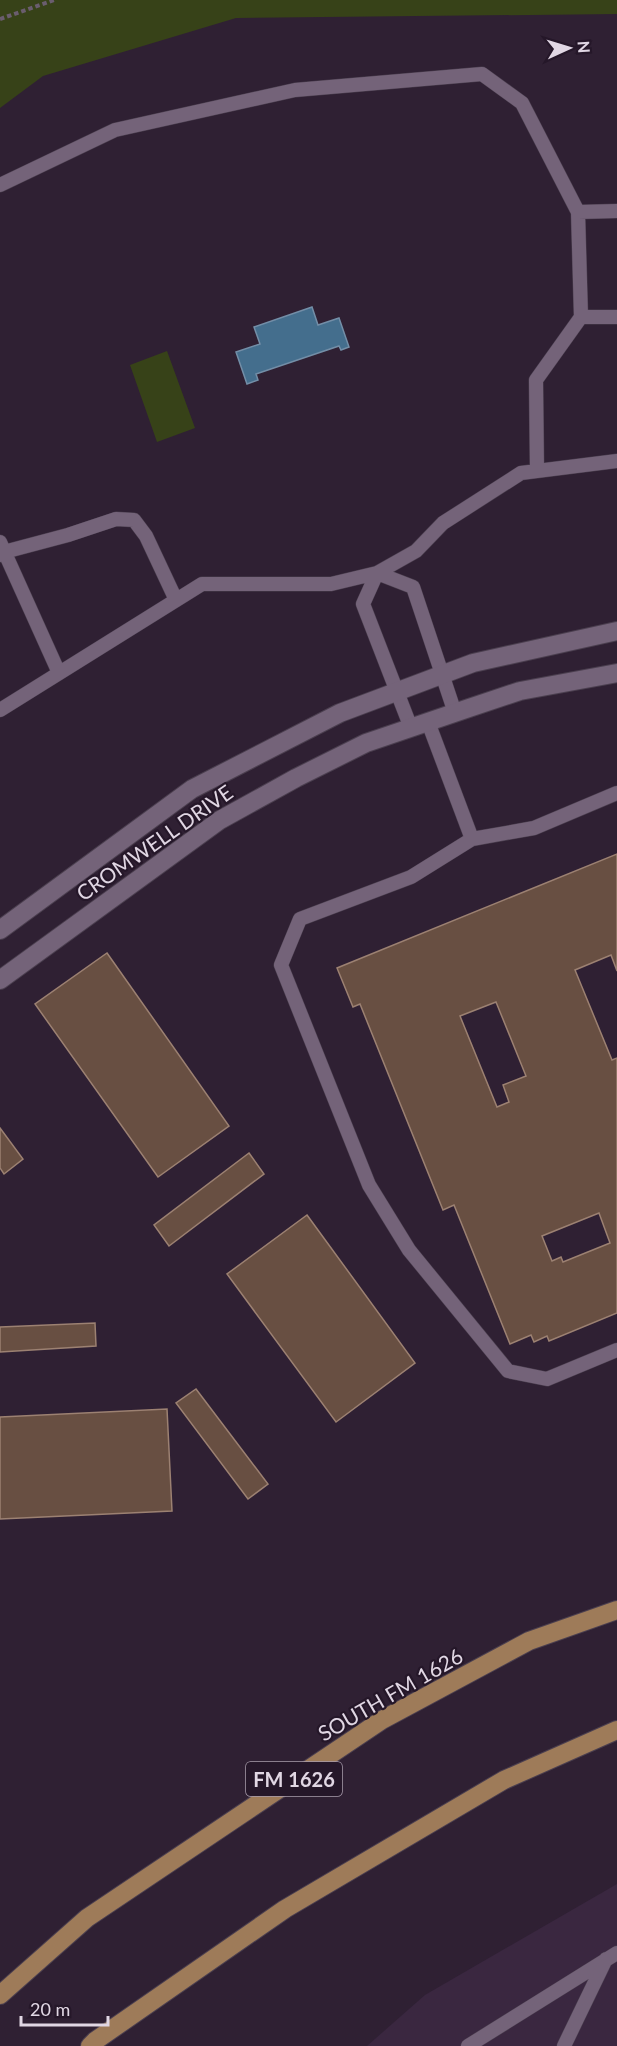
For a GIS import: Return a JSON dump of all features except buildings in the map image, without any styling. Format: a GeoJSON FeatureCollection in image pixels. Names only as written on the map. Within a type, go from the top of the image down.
{"type":"FeatureCollection","features":[{"type":"Feature","properties":{"kind":"main road","name":"SOUTH FM 1626"},"geometry":{"type":"LineString","coordinates":[[0,1995],[87,1918],[382,1720],[529,1641],[617,1610]]}},
{"type":"Feature","properties":{"kind":"main road"},"geometry":{"type":"LineString","coordinates":[[90,2046],[295,1903],[504,1780],[617,1730]]}},
{"type":"Feature","properties":{"kind":"street","name":"CROMWELL DRIVE"},"geometry":{"type":"LineString","coordinates":[[0,930],[192,789],[340,713],[473,663],[617,631]]}},
{"type":"Feature","properties":{"kind":"street","name":"CROMWELL DRIVE"},"geometry":{"type":"LineString","coordinates":[[0,980],[220,820],[366,743],[520,691],[617,673]]}},
{"type":"Feature","properties":{"kind":"lane"},"geometry":{"type":"LineString","coordinates":[[0,185],[115,130],[295,90],[482,74],[522,103],[578,212],[581,317],[536,380],[537,471]]}},
{"type":"Feature","properties":{"kind":"lane"},"geometry":{"type":"LineString","coordinates":[[578,212],[617,211]]}},
{"type":"Feature","properties":{"kind":"lane"},"geometry":{"type":"LineString","coordinates":[[581,317],[617,316]]}},
{"type":"Feature","properties":{"kind":"lane"},"geometry":{"type":"LineString","coordinates":[[0,710],[202,584],[331,584],[377,573],[416,551],[443,523],[521,473],[617,461]]}},
{"type":"Feature","properties":{"kind":"lane"},"geometry":{"type":"LineString","coordinates":[[59,673],[1,549],[68,535],[116,519],[134,520],[146,536],[176,600]]}},
{"type":"Feature","properties":{"kind":"lane"},"geometry":{"type":"LineString","coordinates":[[377,573],[413,587],[455,713]]}},
{"type":"Feature","properties":{"kind":"lane"},"geometry":{"type":"LineString","coordinates":[[377,573],[363,604],[397,692],[419,725],[472,839]]}},
{"type":"Feature","properties":{"kind":"lane"},"geometry":{"type":"LineString","coordinates":[[617,793],[534,828],[472,839],[411,877],[300,919],[281,965],[369,1185],[409,1250],[508,1371],[547,1379],[617,1350]]}},
{"type":"Feature","properties":{"kind":"lane"},"geometry":{"type":"LineString","coordinates":[[468,2046],[611,1956]]}},
{"type":"Feature","properties":{"kind":"lane"},"geometry":{"type":"LineString","coordinates":[[564,2046],[611,1956]]}},
{"type":"Feature","properties":{"kind":"path"},"geometry":{"type":"LineString","coordinates":[[0,19],[54,0]]}},
{"type":"Feature","properties":{"kind":"shaded area"},"geometry":{"type":"Polygon","coordinates":[[[617,1884],[617,2046],[367,2046],[425,1995],[617,1884]]]}},
{"type":"Feature","properties":{"kind":"green space"},"geometry":{"type":"Polygon","coordinates":[[[0,0],[617,0],[617,14],[236,18],[43,76],[0,108],[0,0]]]}},
{"type":"Feature","properties":{"kind":"green space"},"geometry":{"type":"Polygon","coordinates":[[[167,351],[195,428],[157,442],[130,365],[167,351]]]}},
{"type":"Feature","properties":{"kind":"water"},"geometry":{"type":"Polygon","coordinates":[[[312,307],[318,325],[339,318],[349,347],[341,350],[339,346],[256,374],[258,380],[247,384],[236,352],[260,344],[254,327],[312,307]]]}}]}
